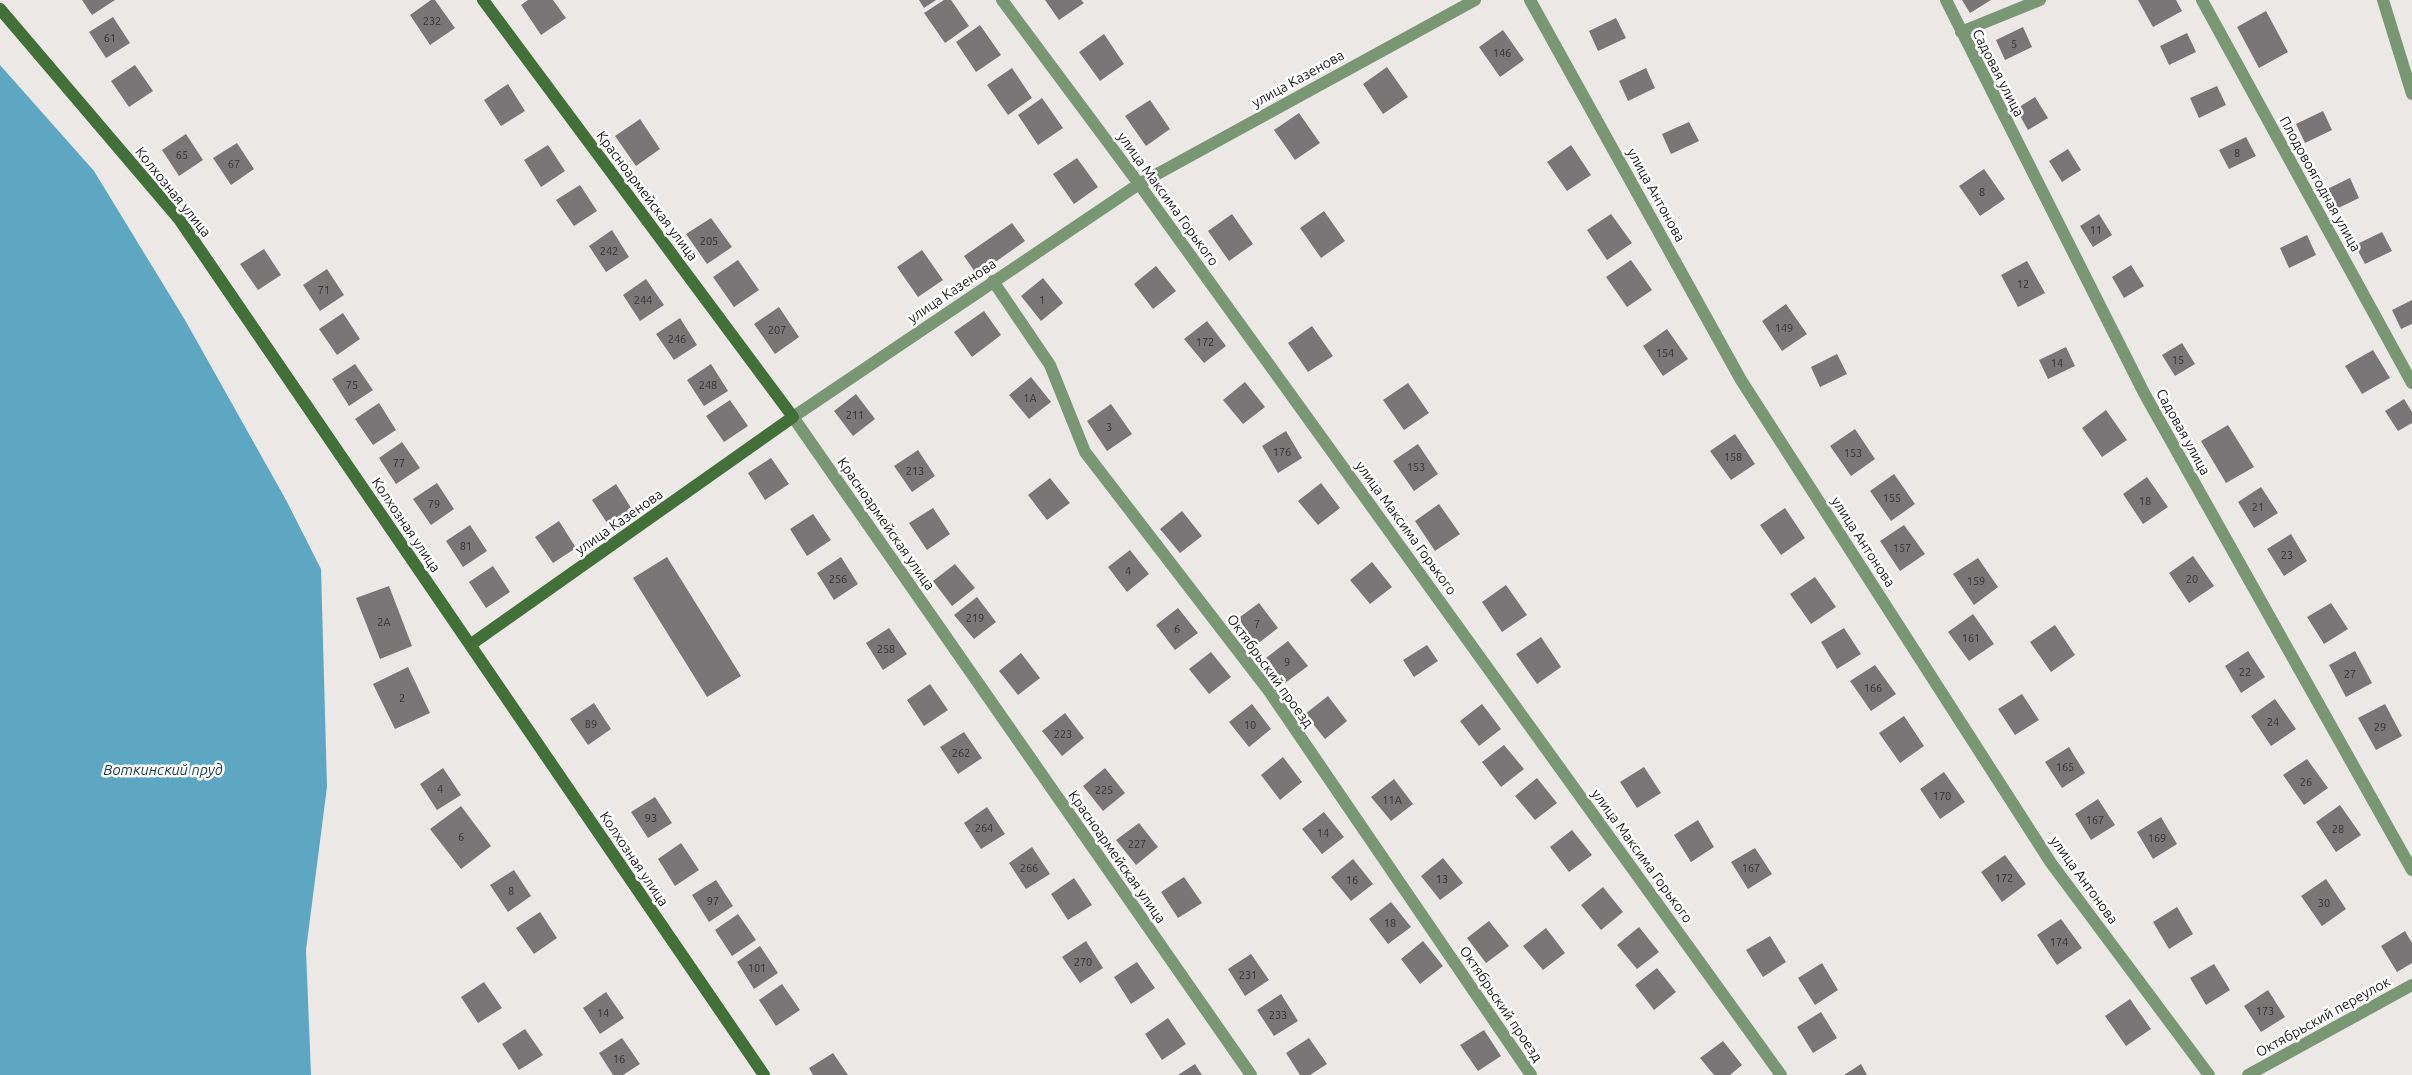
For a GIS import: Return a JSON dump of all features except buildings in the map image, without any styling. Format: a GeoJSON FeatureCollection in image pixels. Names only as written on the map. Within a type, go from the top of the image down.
{"type":"FeatureCollection","features":[{"type":"Feature","properties":{"kind":"street","name":"Красноармейская улица"},"geometry":{"type":"LineString","coordinates":[[483,0],[793,417],[1251,1075]]}},
{"type":"Feature","properties":{"kind":"street","name":"улица Максима Горького"},"geometry":{"type":"LineString","coordinates":[[1002,0],[1139,184],[1781,1075]]}},
{"type":"Feature","properties":{"kind":"street","name":"улица Казенова"},"geometry":{"type":"LineString","coordinates":[[470,645],[793,417],[1139,184],[1474,0]]}},
{"type":"Feature","properties":{"kind":"street","name":"улица Антонова"},"geometry":{"type":"LineString","coordinates":[[1530,0],[1741,380],[2051,863],[2209,1075]]}},
{"type":"Feature","properties":{"kind":"street","name":"Садовая улица"},"geometry":{"type":"LineString","coordinates":[[1946,0],[2144,393],[2412,870]]}},
{"type":"Feature","properties":{"kind":"street"},"geometry":{"type":"LineString","coordinates":[[1961,32],[2040,0]]}},
{"type":"Feature","properties":{"kind":"street","name":"Плодовоягодная улица"},"geometry":{"type":"LineString","coordinates":[[2202,0],[2412,383]]}},
{"type":"Feature","properties":{"kind":"street"},"geometry":{"type":"LineString","coordinates":[[2383,0],[2412,94]]}},
{"type":"Feature","properties":{"kind":"street","name":"Колхозная улица"},"geometry":{"type":"LineString","coordinates":[[0,9],[180,219],[764,1075]]}},
{"type":"Feature","properties":{"kind":"street","name":"Октябрьский проезд"},"geometry":{"type":"LineString","coordinates":[[993,282],[1050,365],[1085,452],[1269,691],[1531,1075]]}},
{"type":"Feature","properties":{"kind":"street","name":"Октябрьский переулок"},"geometry":{"type":"LineString","coordinates":[[2248,1075],[2412,985]]}},
{"type":"Feature","properties":{"kind":"water","name":"Воткинский пруд"},"geometry":{"type":"Polygon","coordinates":[[[0,65],[94,171],[185,320],[286,500],[321,569],[327,787],[306,950],[311,1075],[0,1075],[0,65]]]}}]}
